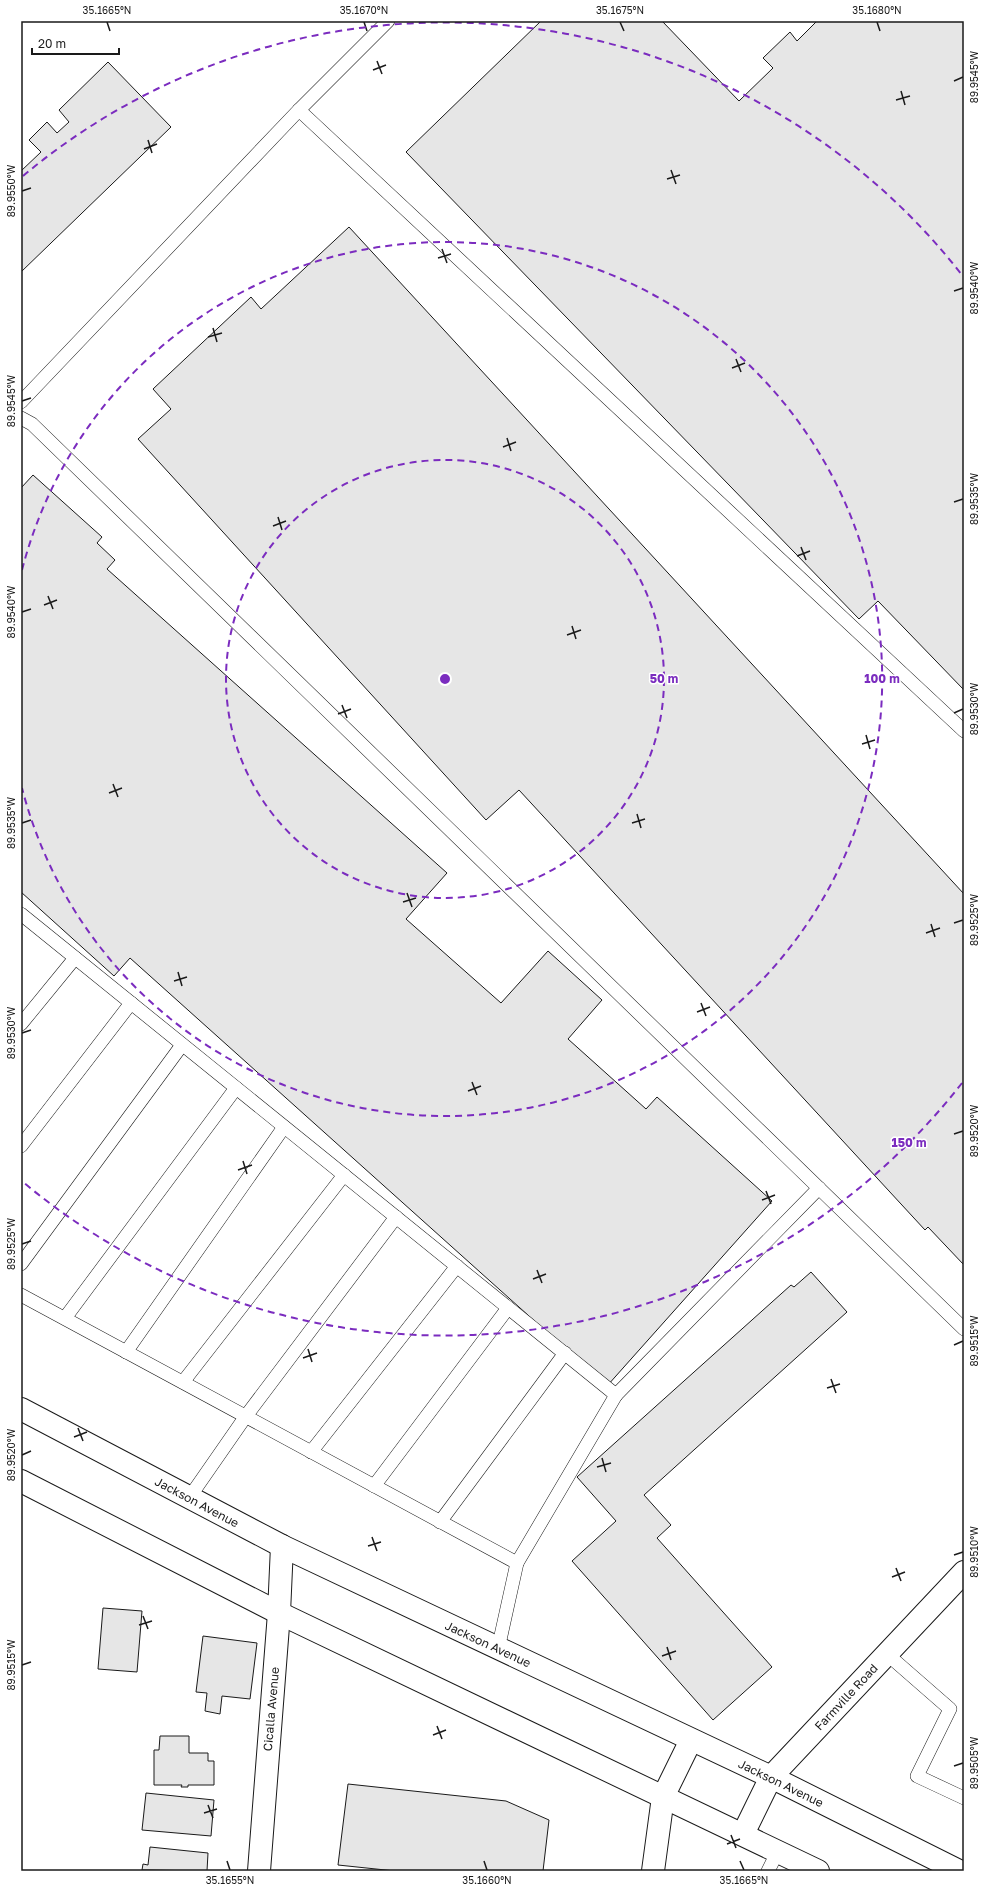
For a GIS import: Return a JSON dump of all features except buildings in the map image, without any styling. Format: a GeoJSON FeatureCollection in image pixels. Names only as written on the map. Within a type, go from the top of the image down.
{"type":"FeatureCollection","features":[{"type":"Feature","properties":{"kind":"main road","name":"Jackson Avenue"},"geometry":{"type":"LineString","coordinates":[[21,1410],[282,1546],[771,1777],[959,1871]]}},
{"type":"Feature","properties":{"kind":"main road"},"geometry":{"type":"LineString","coordinates":[[21,1481],[279,1613],[818,1871]]}},
{"type":"Feature","properties":{"kind":"main road","name":"Cicalla Avenue"},"geometry":{"type":"LineString","coordinates":[[258,1871],[279,1613],[282,1546]]}},
{"type":"Feature","properties":{"kind":"main road","name":"Farmville Road"},"geometry":{"type":"LineString","coordinates":[[743,1834],[771,1777],[964,1572]]}},
{"type":"Feature","properties":{"kind":"main road"},"geometry":{"type":"LineString","coordinates":[[653,1871],[662,1797],[691,1740]]}},
{"type":"Feature","properties":{"kind":"lane"},"geometry":{"type":"LineString","coordinates":[[21,402],[299,110],[388,21]]}},
{"type":"Feature","properties":{"kind":"lane"},"geometry":{"type":"LineString","coordinates":[[299,110],[964,731]]}},
{"type":"Feature","properties":{"kind":"lane"},"geometry":{"type":"LineString","coordinates":[[21,418],[32,424],[964,1329]]}},
{"type":"Feature","properties":{"kind":"lane"},"geometry":{"type":"LineString","coordinates":[[21,914],[616,1395]]}},
{"type":"Feature","properties":{"kind":"lane"},"geometry":{"type":"LineString","coordinates":[[21,1024],[75,958]]}},
{"type":"Feature","properties":{"kind":"lane"},"geometry":{"type":"LineString","coordinates":[[21,1146],[131,1003]]}},
{"type":"Feature","properties":{"kind":"lane"},"geometry":{"type":"LineString","coordinates":[[21,1264],[182,1045]]}},
{"type":"Feature","properties":{"kind":"lane"},"geometry":{"type":"LineString","coordinates":[[65,1318],[236,1088]]}},
{"type":"Feature","properties":{"kind":"lane"},"geometry":{"type":"LineString","coordinates":[[126,1352],[284,1127]]}},
{"type":"Feature","properties":{"kind":"lane"},"geometry":{"type":"LineString","coordinates":[[183,1382],[344,1175]]}},
{"type":"Feature","properties":{"kind":"lane"},"geometry":{"type":"LineString","coordinates":[[498,1649],[517,1564],[616,1395],[819,1188]]}},
{"type":"Feature","properties":{"kind":"lane"},"geometry":{"type":"LineString","coordinates":[[189,1498],[246,1416],[396,1217]]}},
{"type":"Feature","properties":{"kind":"lane"},"geometry":{"type":"LineString","coordinates":[[311,1452],[457,1266]]}},
{"type":"Feature","properties":{"kind":"lane"},"geometry":{"type":"LineString","coordinates":[[21,1295],[517,1564]]}},
{"type":"Feature","properties":{"kind":"lane"},"geometry":{"type":"LineString","coordinates":[[374,1486],[508,1308]]}},
{"type":"Feature","properties":{"kind":"lane"},"geometry":{"type":"LineString","coordinates":[[440,1522],[565,1353]]}},
{"type":"Feature","properties":{"kind":"lane"},"geometry":{"type":"LineString","coordinates":[[887,1654],[950,1709],[917,1776],[964,1798]]}},
{"type":"Feature","properties":{"kind":"lane"},"geometry":{"type":"LineString","coordinates":[[768,1871],[778,1851]]}}]}
